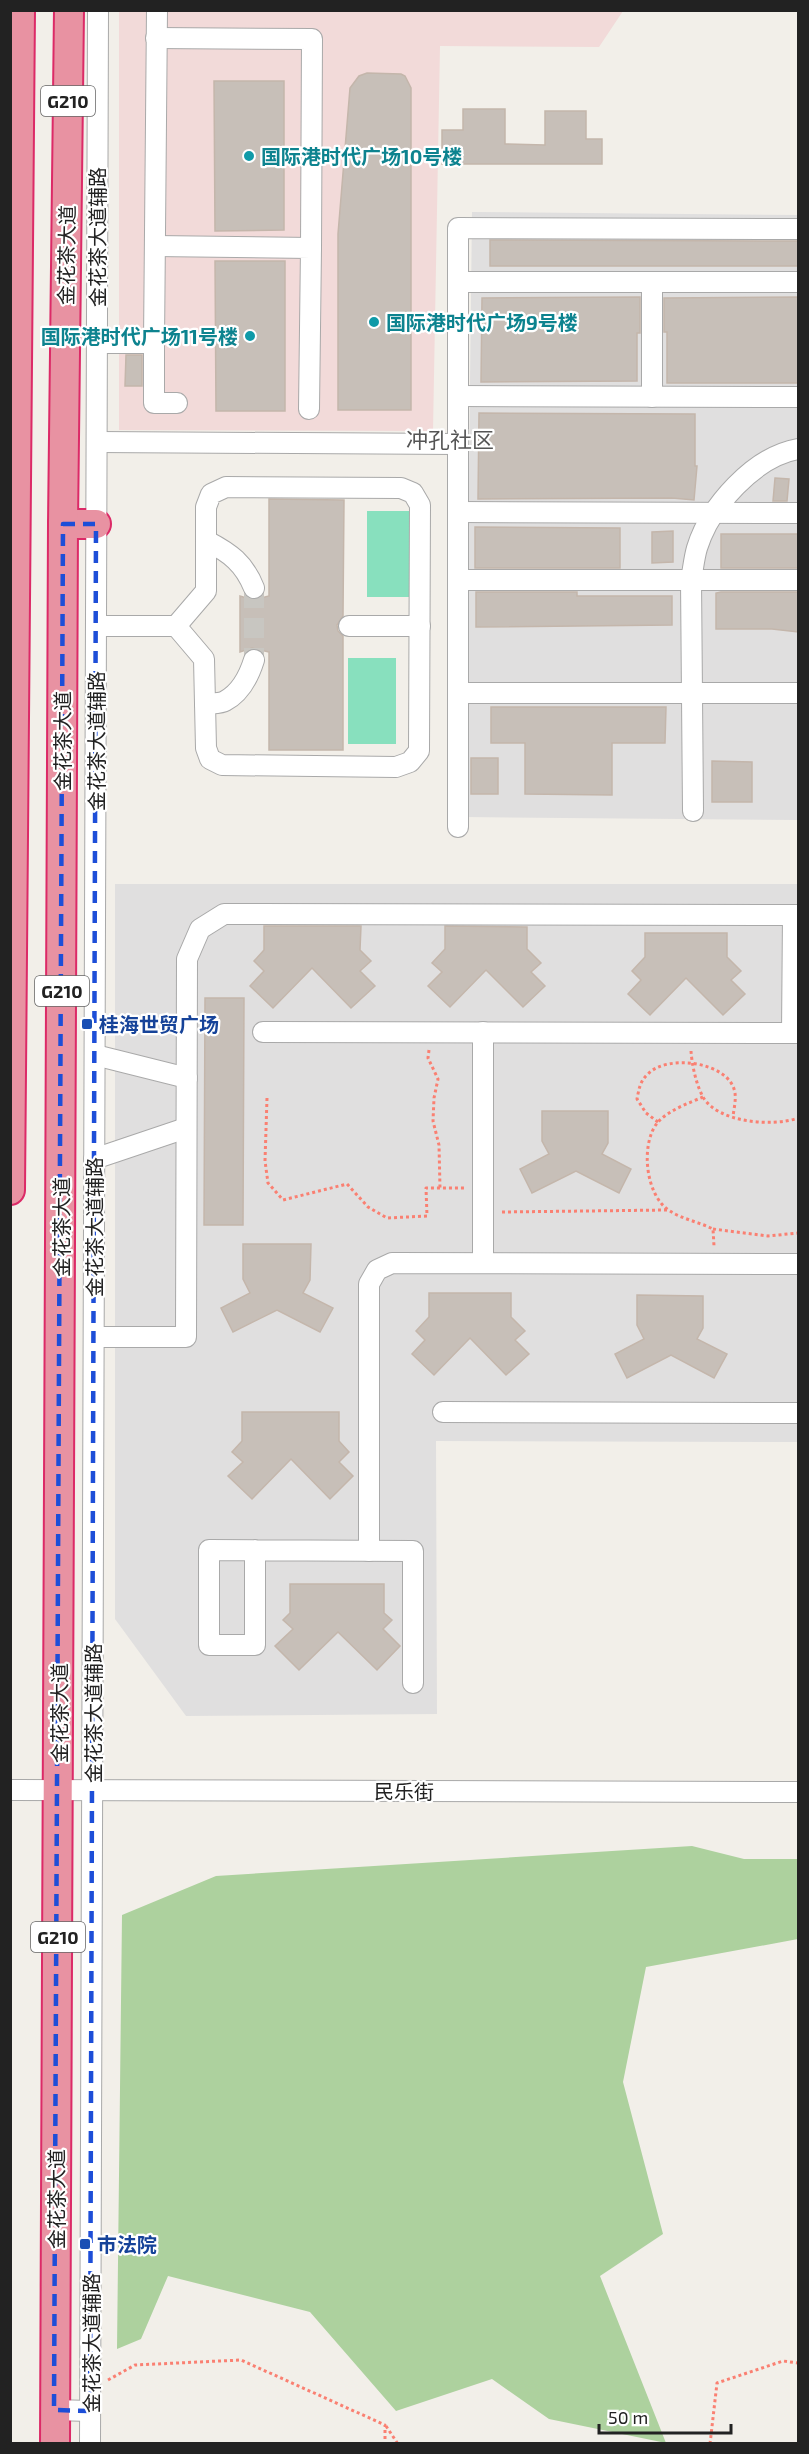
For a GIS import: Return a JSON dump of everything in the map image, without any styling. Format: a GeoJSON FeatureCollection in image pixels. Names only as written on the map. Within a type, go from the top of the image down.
{"type":"FeatureCollection","features":[{"type":"Feature","properties":{"kind":"highway","name":"G210"},"geometry":{"type":"LineString","coordinates":[[10,1190],[20,10]]}},
{"type":"Feature","properties":{"kind":"highway","name":"金花茶大道"},"geometry":{"type":"LineString","coordinates":[[55,2444],[63,524],[69,10]]}},
{"type":"Feature","properties":{"kind":"highway"},"geometry":{"type":"LineString","coordinates":[[63,524],[96,524]]}},
{"type":"Feature","properties":{"kind":"street","name":"金花茶大道辅路"},"geometry":{"type":"LineString","coordinates":[[90,2444],[98,10]]}},
{"type":"Feature","properties":{"kind":"street"},"geometry":{"type":"LineString","coordinates":[[157,10],[154,403],[177,403]]}},
{"type":"Feature","properties":{"kind":"street"},"geometry":{"type":"LineString","coordinates":[[156,38],[312,39],[309,409]]}},
{"type":"Feature","properties":{"kind":"street"},"geometry":{"type":"LineString","coordinates":[[458,827],[458,228],[798,228]]}},
{"type":"Feature","properties":{"kind":"street"},"geometry":{"type":"LineString","coordinates":[[155,246],[310,248]]}},
{"type":"Feature","properties":{"kind":"street"},"geometry":{"type":"LineString","coordinates":[[458,282],[798,282]]}},
{"type":"Feature","properties":{"kind":"street"},"geometry":{"type":"LineString","coordinates":[[652,282],[652,397]]}},
{"type":"Feature","properties":{"kind":"street"},"geometry":{"type":"LineString","coordinates":[[97,343],[154,343]]}},
{"type":"Feature","properties":{"kind":"street"},"geometry":{"type":"LineString","coordinates":[[458,396],[798,397]]}},
{"type":"Feature","properties":{"kind":"street"},"geometry":{"type":"LineString","coordinates":[[97,442],[458,444]]}},
{"type":"Feature","properties":{"kind":"street"},"geometry":{"type":"LineString","coordinates":[[693,811],[691,580],[697,548],[715,513],[742,478],[784,452],[798,449]]}},
{"type":"Feature","properties":{"kind":"street"},"geometry":{"type":"LineString","coordinates":[[96,626],[176,626],[206,591],[206,507],[211,494],[226,487],[401,488],[413,493],[420,505],[419,751],[410,762],[396,767],[222,765],[210,759],[206,748],[204,659],[176,626]]}},
{"type":"Feature","properties":{"kind":"street"},"geometry":{"type":"LineString","coordinates":[[458,512],[798,513]]}},
{"type":"Feature","properties":{"kind":"street"},"geometry":{"type":"LineString","coordinates":[[207,541],[238,560],[248,573],[254,588]]}},
{"type":"Feature","properties":{"kind":"street"},"geometry":{"type":"LineString","coordinates":[[458,580],[798,580]]}},
{"type":"Feature","properties":{"kind":"street"},"geometry":{"type":"LineString","coordinates":[[349,626],[420,626]]}},
{"type":"Feature","properties":{"kind":"street"},"geometry":{"type":"LineString","coordinates":[[205,704],[224,701],[241,687],[250,674],[254,660]]}},
{"type":"Feature","properties":{"kind":"street"},"geometry":{"type":"LineString","coordinates":[[458,693],[798,693]]}},
{"type":"Feature","properties":{"kind":"street"},"geometry":{"type":"LineString","coordinates":[[94,1337],[186,1337],[187,958],[200,929],[224,914],[796,915],[795,1033],[263,1032]]}},
{"type":"Feature","properties":{"kind":"street"},"geometry":{"type":"LineString","coordinates":[[483,1032],[483,1263]]}},
{"type":"Feature","properties":{"kind":"street"},"geometry":{"type":"LineString","coordinates":[[95,1055],[187,1078]]}},
{"type":"Feature","properties":{"kind":"street"},"geometry":{"type":"LineString","coordinates":[[94,1159],[186,1128]]}},
{"type":"Feature","properties":{"kind":"street"},"geometry":{"type":"LineString","coordinates":[[369,1551],[369,1284],[377,1270],[392,1263],[798,1264]]}},
{"type":"Feature","properties":{"kind":"street"},"geometry":{"type":"LineString","coordinates":[[443,1412],[798,1413]]}},
{"type":"Feature","properties":{"kind":"street"},"geometry":{"type":"LineString","coordinates":[[255,1550],[255,1645],[208,1645],[209,1550],[255,1550],[413,1551],[413,1683]]}},
{"type":"Feature","properties":{"kind":"street","name":"民乐街"},"geometry":{"type":"LineString","coordinates":[[10,1790],[798,1792]]}},
{"type":"Feature","properties":{"kind":"street"},"geometry":{"type":"LineString","coordinates":[[54,2409],[90,2411]]}},
{"type":"Feature","properties":{"kind":"path"},"geometry":{"type":"LineString","coordinates":[[431,1032],[428,1058],[438,1078],[433,1121],[438,1144],[440,1188]]}},
{"type":"Feature","properties":{"kind":"path"},"geometry":{"type":"LineString","coordinates":[[689,1032],[692,1064],[703,1097],[715,1109],[746,1120],[771,1123],[798,1118]]}},
{"type":"Feature","properties":{"kind":"path"},"geometry":{"type":"LineString","coordinates":[[658,1122],[646,1113],[637,1099],[640,1084],[649,1072],[669,1064],[710,1066],[725,1075],[735,1091],[733,1116]]}},
{"type":"Feature","properties":{"kind":"path"},"geometry":{"type":"LineString","coordinates":[[668,1210],[655,1194],[647,1170],[648,1143],[658,1122],[683,1106],[703,1097]]}},
{"type":"Feature","properties":{"kind":"path"},"geometry":{"type":"LineString","coordinates":[[267,1098],[265,1161],[268,1183],[283,1200],[347,1184],[368,1207],[387,1218],[427,1216],[426,1188],[483,1189]]}},
{"type":"Feature","properties":{"kind":"path"},"geometry":{"type":"LineString","coordinates":[[483,1212],[668,1210],[713,1229],[768,1236],[798,1233]]}},
{"type":"Feature","properties":{"kind":"path"},"geometry":{"type":"LineString","coordinates":[[713,1229],[714,1264]]}},
{"type":"Feature","properties":{"kind":"path"},"geometry":{"type":"LineString","coordinates":[[91,2390],[135,2365],[241,2360],[385,2425],[398,2444]]}},
{"type":"Feature","properties":{"kind":"path"},"geometry":{"type":"LineString","coordinates":[[710,2444],[717,2383],[783,2361],[798,2363]]}},
{"type":"Feature","properties":{"kind":"path"},"geometry":{"type":"LineString","coordinates":[[385,2425],[385,2444]]}},
{"type":"Feature","properties":{"kind":"highlighted area"},"geometry":{"type":"Polygon","coordinates":[[[63,524],[96,524],[90,2411],[54,2410],[63,524]]]}},
{"type":"Feature","properties":{"kind":"shaded area"},"geometry":{"type":"Polygon","coordinates":[[[119,11],[623,11],[599,47],[440,46],[433,431],[119,430],[119,11]]]}},
{"type":"Feature","properties":{"kind":"shaded area"},"geometry":{"type":"Polygon","coordinates":[[[472,212],[798,215],[798,820],[465,817],[472,212]]]}},
{"type":"Feature","properties":{"kind":"shaded area"},"geometry":{"type":"Polygon","coordinates":[[[115,884],[798,884],[798,1442],[436,1441],[437,1714],[186,1716],[115,1619],[115,884]]]}},
{"type":"Feature","properties":{"kind":"green space"},"geometry":{"type":"Polygon","coordinates":[[[367,511],[415,511],[415,597],[367,597],[367,511]]]}},
{"type":"Feature","properties":{"kind":"green space"},"geometry":{"type":"Polygon","coordinates":[[[348,658],[396,658],[396,744],[348,744],[348,658]]]}},
{"type":"Feature","properties":{"kind":"green space"},"geometry":{"type":"Polygon","coordinates":[[[692,1846],[744,1859],[798,1859],[798,1939],[646,1967],[623,2082],[663,2234],[600,2276],[666,2443],[549,2419],[492,2379],[396,2411],[310,2312],[168,2276],[141,2339],[117,2349],[122,1915],[216,1876],[692,1846]]]}},
{"type":"Feature","properties":{"kind":"building"},"geometry":{"type":"Polygon","coordinates":[[[367,73],[401,74],[405,76],[411,88],[411,410],[338,410],[338,234],[350,88],[359,76],[367,73]]]}},
{"type":"Feature","properties":{"kind":"building","name":"国际港时代广场10号楼"},"geometry":{"type":"Polygon","coordinates":[[[214,81],[284,81],[284,230],[215,231],[214,81]]]}},
{"type":"Feature","properties":{"kind":"building"},"geometry":{"type":"Polygon","coordinates":[[[463,109],[505,109],[505,144],[545,145],[545,111],[586,111],[586,139],[602,139],[602,164],[442,164],[442,130],[463,130],[463,109]]]}},
{"type":"Feature","properties":{"kind":"building"},"geometry":{"type":"Polygon","coordinates":[[[490,240],[798,241],[798,266],[490,266],[490,240]]]}},
{"type":"Feature","properties":{"kind":"building","name":"国际港时代广场11号楼"},"geometry":{"type":"Polygon","coordinates":[[[215,261],[285,261],[285,411],[216,411],[215,261]]]}},
{"type":"Feature","properties":{"kind":"building"},"geometry":{"type":"Polygon","coordinates":[[[640,297],[637,381],[481,382],[482,298],[640,297]]]}},
{"type":"Feature","properties":{"kind":"building"},"geometry":{"type":"Polygon","coordinates":[[[798,297],[798,383],[667,383],[664,298],[798,297]]]}},
{"type":"Feature","properties":{"kind":"building"},"geometry":{"type":"Polygon","coordinates":[[[126,355],[142,355],[142,386],[125,386],[126,355]]]}},
{"type":"Feature","properties":{"kind":"building"},"geometry":{"type":"Polygon","coordinates":[[[479,413],[695,414],[695,466],[697,466],[694,500],[672,498],[478,499],[479,413]]]}},
{"type":"Feature","properties":{"kind":"building"},"geometry":{"type":"Polygon","coordinates":[[[775,478],[789,479],[787,501],[773,501],[775,478]]]}},
{"type":"Feature","properties":{"kind":"building"},"geometry":{"type":"Polygon","coordinates":[[[269,499],[344,500],[343,616],[337,625],[338,631],[343,636],[343,750],[269,750],[269,652],[252,648],[240,652],[240,596],[253,600],[269,596],[269,499]]]}},
{"type":"Feature","properties":{"kind":"building"},"geometry":{"type":"Polygon","coordinates":[[[475,527],[620,528],[620,568],[475,568],[475,527]]]}},
{"type":"Feature","properties":{"kind":"building"},"geometry":{"type":"Polygon","coordinates":[[[673,531],[673,562],[652,563],[652,532],[673,531]]]}},
{"type":"Feature","properties":{"kind":"building"},"geometry":{"type":"Polygon","coordinates":[[[721,534],[798,534],[798,568],[721,568],[721,534]]]}},
{"type":"Feature","properties":{"kind":"building"},"geometry":{"type":"Polygon","coordinates":[[[476,592],[577,592],[577,596],[672,596],[672,625],[476,627],[476,592]]]}},
{"type":"Feature","properties":{"kind":"building"},"geometry":{"type":"Polygon","coordinates":[[[798,592],[798,632],[772,629],[716,629],[716,593],[798,592]]]}},
{"type":"Feature","properties":{"kind":"building"},"geometry":{"type":"Polygon","coordinates":[[[491,707],[666,707],[665,743],[612,743],[612,795],[525,794],[525,743],[491,743],[491,707]]]}},
{"type":"Feature","properties":{"kind":"building"},"geometry":{"type":"Polygon","coordinates":[[[471,758],[498,758],[498,794],[471,794],[471,758]]]}},
{"type":"Feature","properties":{"kind":"building"},"geometry":{"type":"Polygon","coordinates":[[[712,761],[752,762],[752,802],[712,802],[712,761]]]}},
{"type":"Feature","properties":{"kind":"building"},"geometry":{"type":"Polygon","coordinates":[[[264,926],[361,926],[360,950],[371,961],[360,971],[375,986],[351,1008],[312,968],[273,1008],[250,986],[264,971],[254,961],[264,950],[264,926]]]}},
{"type":"Feature","properties":{"kind":"building"},"geometry":{"type":"Polygon","coordinates":[[[445,926],[527,927],[527,949],[541,963],[531,972],[545,986],[523,1007],[486,970],[450,1007],[428,986],[442,972],[432,963],[445,949],[445,926]]]}},
{"type":"Feature","properties":{"kind":"building"},"geometry":{"type":"Polygon","coordinates":[[[645,933],[727,933],[727,957],[741,971],[731,980],[745,994],[723,1015],[686,978],[650,1015],[628,994],[641,980],[632,971],[645,957],[645,933]]]}},
{"type":"Feature","properties":{"kind":"building"},"geometry":{"type":"Polygon","coordinates":[[[205,998],[244,998],[243,1225],[204,1225],[205,998]]]}},
{"type":"Feature","properties":{"kind":"building"},"geometry":{"type":"Polygon","coordinates":[[[542,1111],[608,1111],[608,1143],[602,1154],[631,1169],[619,1193],[576,1171],[532,1193],[520,1169],[549,1154],[542,1141],[542,1111]]]}},
{"type":"Feature","properties":{"kind":"building"},"geometry":{"type":"Polygon","coordinates":[[[243,1244],[311,1244],[310,1280],[303,1293],[333,1308],[320,1332],[277,1310],[233,1332],[221,1308],[250,1293],[243,1279],[243,1244]]]}},
{"type":"Feature","properties":{"kind":"building"},"geometry":{"type":"Polygon","coordinates":[[[429,1293],[511,1293],[511,1317],[525,1331],[515,1340],[529,1354],[506,1375],[470,1338],[434,1375],[412,1354],[425,1340],[416,1331],[429,1317],[429,1293]]]}},
{"type":"Feature","properties":{"kind":"building"},"geometry":{"type":"Polygon","coordinates":[[[637,1295],[703,1296],[703,1328],[697,1339],[727,1354],[714,1378],[671,1355],[627,1378],[615,1354],[644,1339],[637,1325],[637,1295]]]}},
{"type":"Feature","properties":{"kind":"building"},"geometry":{"type":"Polygon","coordinates":[[[242,1412],[339,1412],[339,1441],[349,1452],[339,1462],[353,1476],[330,1499],[291,1459],[252,1499],[228,1476],[243,1462],[232,1452],[242,1441],[242,1412]]]}},
{"type":"Feature","properties":{"kind":"building"},"geometry":{"type":"Polygon","coordinates":[[[290,1584],[384,1584],[384,1613],[392,1620],[383,1629],[400,1646],[377,1670],[338,1632],[299,1670],[275,1646],[293,1629],[283,1620],[290,1613],[290,1584]]]}},
{"type":"Feature","properties":{"kind":"tunnel"},"geometry":{"type":"LineString","coordinates":[[254,588],[254,660]]}},
{"type":"Feature","properties":{"kind":"place","name":"国际港时代广场10号楼"},"geometry":{"type":"Point","coordinates":[249,156]}},
{"type":"Feature","properties":{"kind":"place","name":"国际港时代广场9号楼"},"geometry":{"type":"Point","coordinates":[374,322]}},
{"type":"Feature","properties":{"kind":"place","name":"国际港时代广场11号楼"},"geometry":{"type":"Point","coordinates":[250,336]}},
{"type":"Feature","properties":{"kind":"place","name":"桂海世贸广场"},"geometry":{"type":"Point","coordinates":[87,1024]}},
{"type":"Feature","properties":{"kind":"place","name":"巿法院"},"geometry":{"type":"Point","coordinates":[85,2244]}},
{"type":"Feature","properties":{"kind":"district","name":"冲孔社区"},"geometry":{"type":"Point","coordinates":[450,439]}}]}
